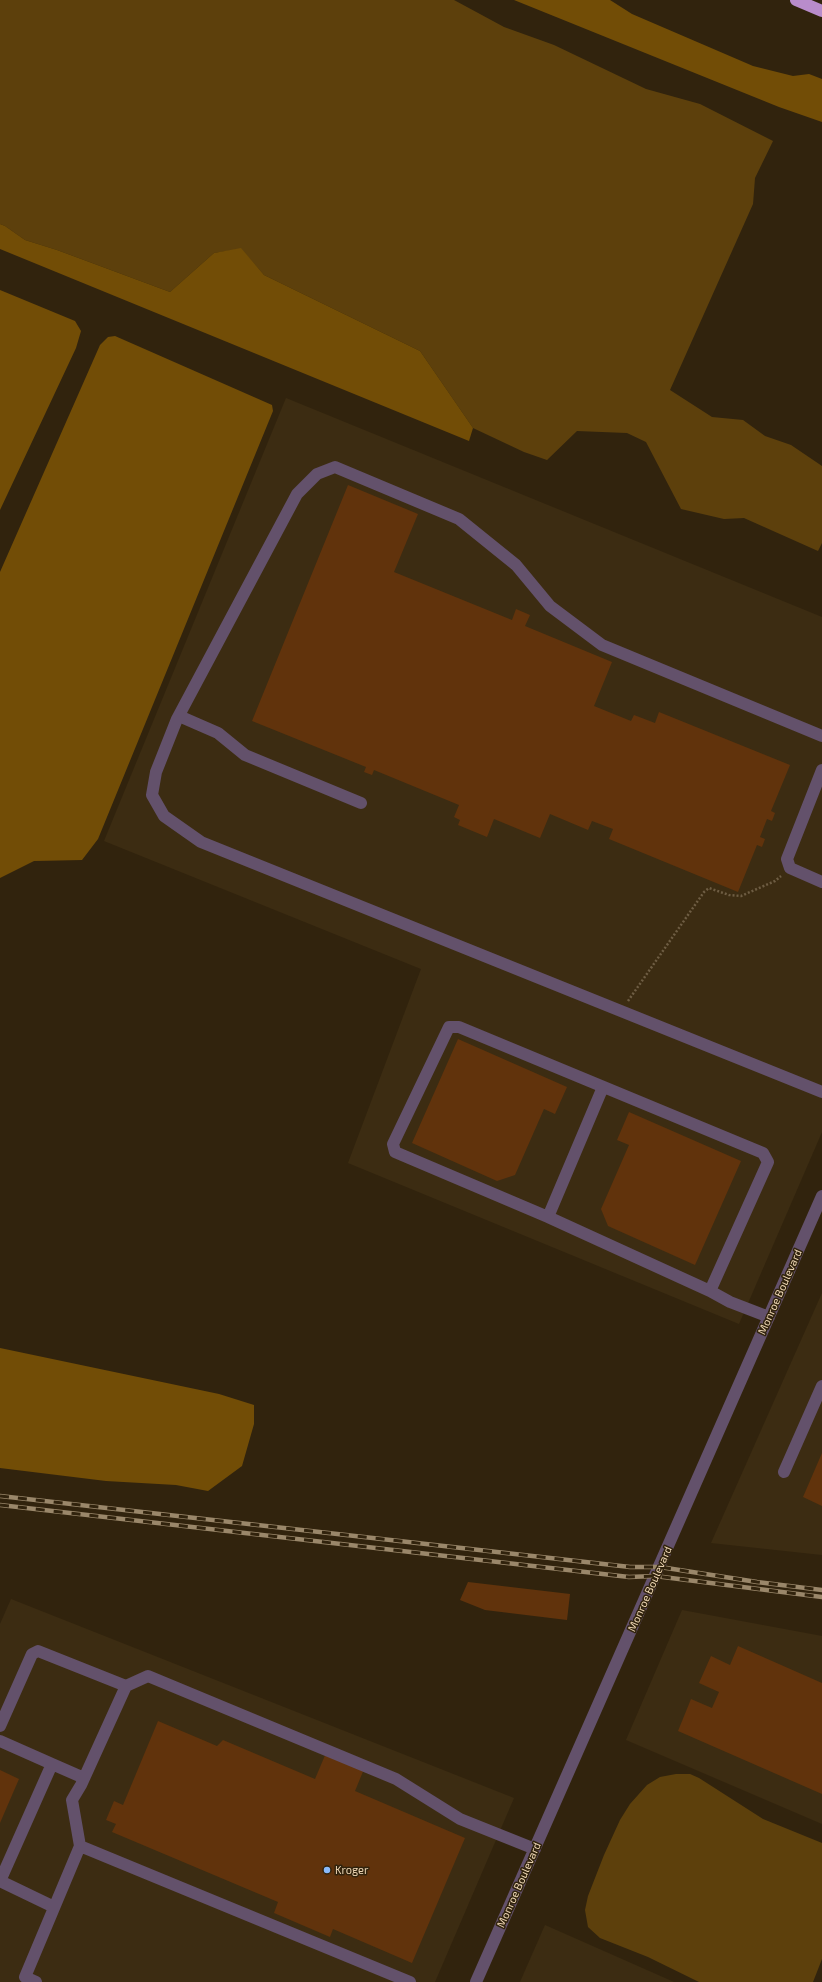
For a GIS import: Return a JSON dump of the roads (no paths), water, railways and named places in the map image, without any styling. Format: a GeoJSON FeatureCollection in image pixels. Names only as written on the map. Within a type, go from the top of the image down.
{"type":"FeatureCollection","features":[{"type":"Feature","properties":{"kind":"highway"},"geometry":{"type":"LineString","coordinates":[[796,0],[822,11]]}},
{"type":"Feature","properties":{"kind":"street"},"geometry":{"type":"LineString","coordinates":[[822,736],[602,645],[550,606],[516,565],[458,520],[336,468],[317,474],[297,494],[179,716],[156,772],[152,795],[164,816],[201,842],[822,1092]]}},
{"type":"Feature","properties":{"kind":"street"},"geometry":{"type":"LineString","coordinates":[[179,716],[218,733],[245,755],[361,803]]}},
{"type":"Feature","properties":{"kind":"street"},"geometry":{"type":"LineString","coordinates":[[822,770],[787,859],[790,868],[822,882]]}},
{"type":"Feature","properties":{"kind":"street"},"geometry":{"type":"LineString","coordinates":[[710,1291],[768,1162],[763,1153],[459,1027],[449,1027],[393,1144],[395,1152],[548,1217],[710,1291],[730,1302],[768,1318]]}},
{"type":"Feature","properties":{"kind":"street"},"geometry":{"type":"LineString","coordinates":[[548,1217],[603,1087]]}},
{"type":"Feature","properties":{"kind":"street","name":"Monroe Boulevard"},"geometry":{"type":"LineString","coordinates":[[476,1982],[822,1196]]}},
{"type":"Feature","properties":{"kind":"street"},"geometry":{"type":"LineString","coordinates":[[784,1472],[822,1386]]}},
{"type":"Feature","properties":{"kind":"street"},"geometry":{"type":"LineString","coordinates":[[0,1726],[32,1654],[38,1651],[126,1686]]}},
{"type":"Feature","properties":{"kind":"street"},"geometry":{"type":"LineString","coordinates":[[36,1982],[25,1977],[80,1846],[72,1800],[84,1778],[126,1686],[148,1676],[396,1779],[460,1819],[535,1850]]}},
{"type":"Feature","properties":{"kind":"street"},"geometry":{"type":"LineString","coordinates":[[0,1741],[84,1778]]}},
{"type":"Feature","properties":{"kind":"street"},"geometry":{"type":"LineString","coordinates":[[52,1764],[0,1881],[54,1907]]}},
{"type":"Feature","properties":{"kind":"street"},"geometry":{"type":"LineString","coordinates":[[80,1846],[410,1982]]}},
{"type":"Feature","properties":{"kind":"railway"},"geometry":{"type":"LineString","coordinates":[[0,1496],[630,1567],[660,1567],[757,1582],[822,1590]]}},
{"type":"Feature","properties":{"kind":"railway"},"geometry":{"type":"LineString","coordinates":[[0,1505],[629,1577],[655,1576],[822,1597]]}},
{"type":"Feature","properties":{"kind":"place","name":"Kroger"},"geometry":{"type":"Point","coordinates":[327,1870]}}]}
